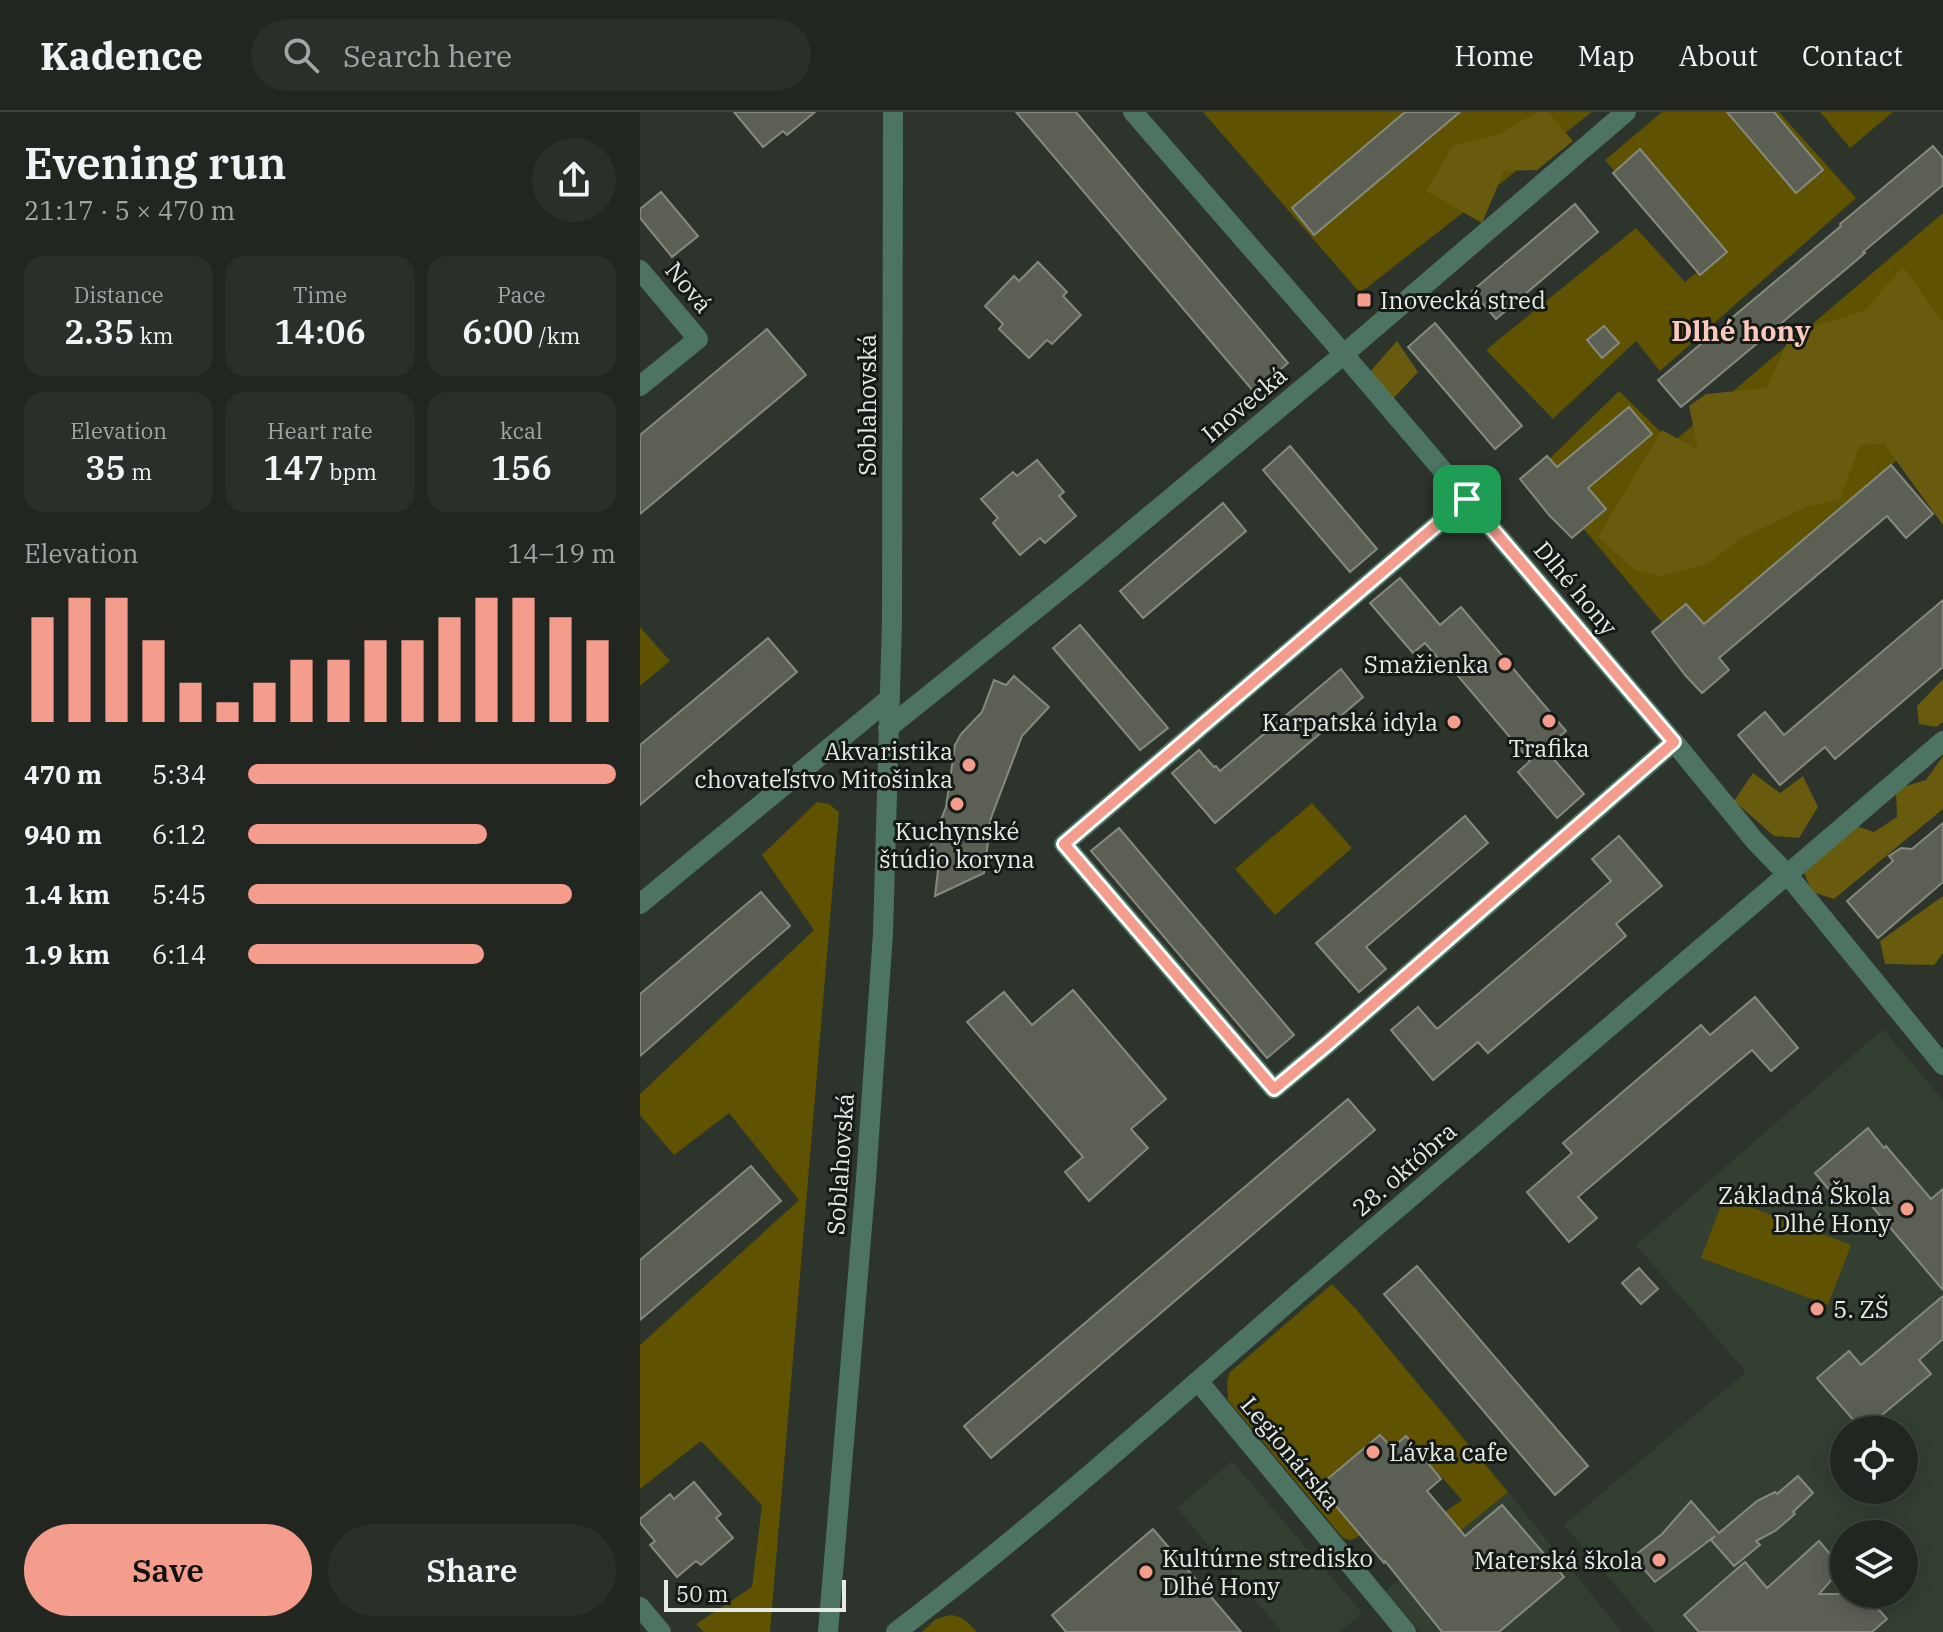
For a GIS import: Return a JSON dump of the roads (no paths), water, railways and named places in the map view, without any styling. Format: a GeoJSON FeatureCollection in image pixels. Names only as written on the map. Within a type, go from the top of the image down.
{"type":"FeatureCollection","features":[{"type":"Feature","properties":{"kind":"street","name":"Soblahovská"},"geometry":{"type":"LineString","coordinates":[[828,1632],[883,933],[893,473],[893,112]]}},
{"type":"Feature","properties":{"kind":"street","name":"Dlhé hony"},"geometry":{"type":"LineString","coordinates":[[1133,112],[1344,354],[1755,841],[1787,874],[1943,1065]]}},
{"type":"Feature","properties":{"kind":"street","name":"Inovecká"},"geometry":{"type":"LineString","coordinates":[[888,728],[1081,573],[1344,354],[1626,112]]}},
{"type":"Feature","properties":{"kind":"street","name":"Nová"},"geometry":{"type":"LineString","coordinates":[[640,270],[698,339],[640,386]]}},
{"type":"Feature","properties":{"kind":"street"},"geometry":{"type":"LineString","coordinates":[[1467,499],[1064,844],[1274,1089],[1674,742]]}},
{"type":"Feature","properties":{"kind":"street"},"geometry":{"type":"LineString","coordinates":[[640,904],[889,699]]}},
{"type":"Feature","properties":{"kind":"street","name":"28. októbra"},"geometry":{"type":"LineString","coordinates":[[896,1632],[957,1585],[1198,1381],[1943,741]]}},
{"type":"Feature","properties":{"kind":"street","name":"Legionárska"},"geometry":{"type":"LineString","coordinates":[[1198,1381],[1406,1632]]}},
{"type":"Feature","properties":{"kind":"street"},"geometry":{"type":"LineString","coordinates":[[640,1607],[661,1632]]}},
{"type":"Feature","properties":{"kind":"place","name":"Inovecká stred"},"geometry":{"type":"Point","coordinates":[1364,300]}},
{"type":"Feature","properties":{"kind":"place","name":"Smažienka"},"geometry":{"type":"Point","coordinates":[1505,664]}},
{"type":"Feature","properties":{"kind":"place","name":"Trafika"},"geometry":{"type":"Point","coordinates":[1549,721]}},
{"type":"Feature","properties":{"kind":"place","name":"Karpatská idyla"},"geometry":{"type":"Point","coordinates":[1454,722]}},
{"type":"Feature","properties":{"kind":"place","name":"Akvaristika chovateľstvo Mitošinka"},"geometry":{"type":"Point","coordinates":[969,765]}},
{"type":"Feature","properties":{"kind":"place","name":"Kuchynské štúdio koryna"},"geometry":{"type":"Point","coordinates":[957,804]}},
{"type":"Feature","properties":{"kind":"place","name":"Základná Škola Dlhé Hony"},"geometry":{"type":"Point","coordinates":[1907,1209]}},
{"type":"Feature","properties":{"kind":"place","name":"5. ZŠ"},"geometry":{"type":"Point","coordinates":[1817,1309]}},
{"type":"Feature","properties":{"kind":"place","name":"Lávka cafe"},"geometry":{"type":"Point","coordinates":[1373,1452]}},
{"type":"Feature","properties":{"kind":"place","name":"Materská škola"},"geometry":{"type":"Point","coordinates":[1659,1560]}},
{"type":"Feature","properties":{"kind":"place","name":"Kultúrne stredisko Dlhé Hony"},"geometry":{"type":"Point","coordinates":[1146,1572]}},
{"type":"Feature","properties":{"kind":"district","name":"Dlhé hony"},"geometry":{"type":"Point","coordinates":[1741,330]}}]}
